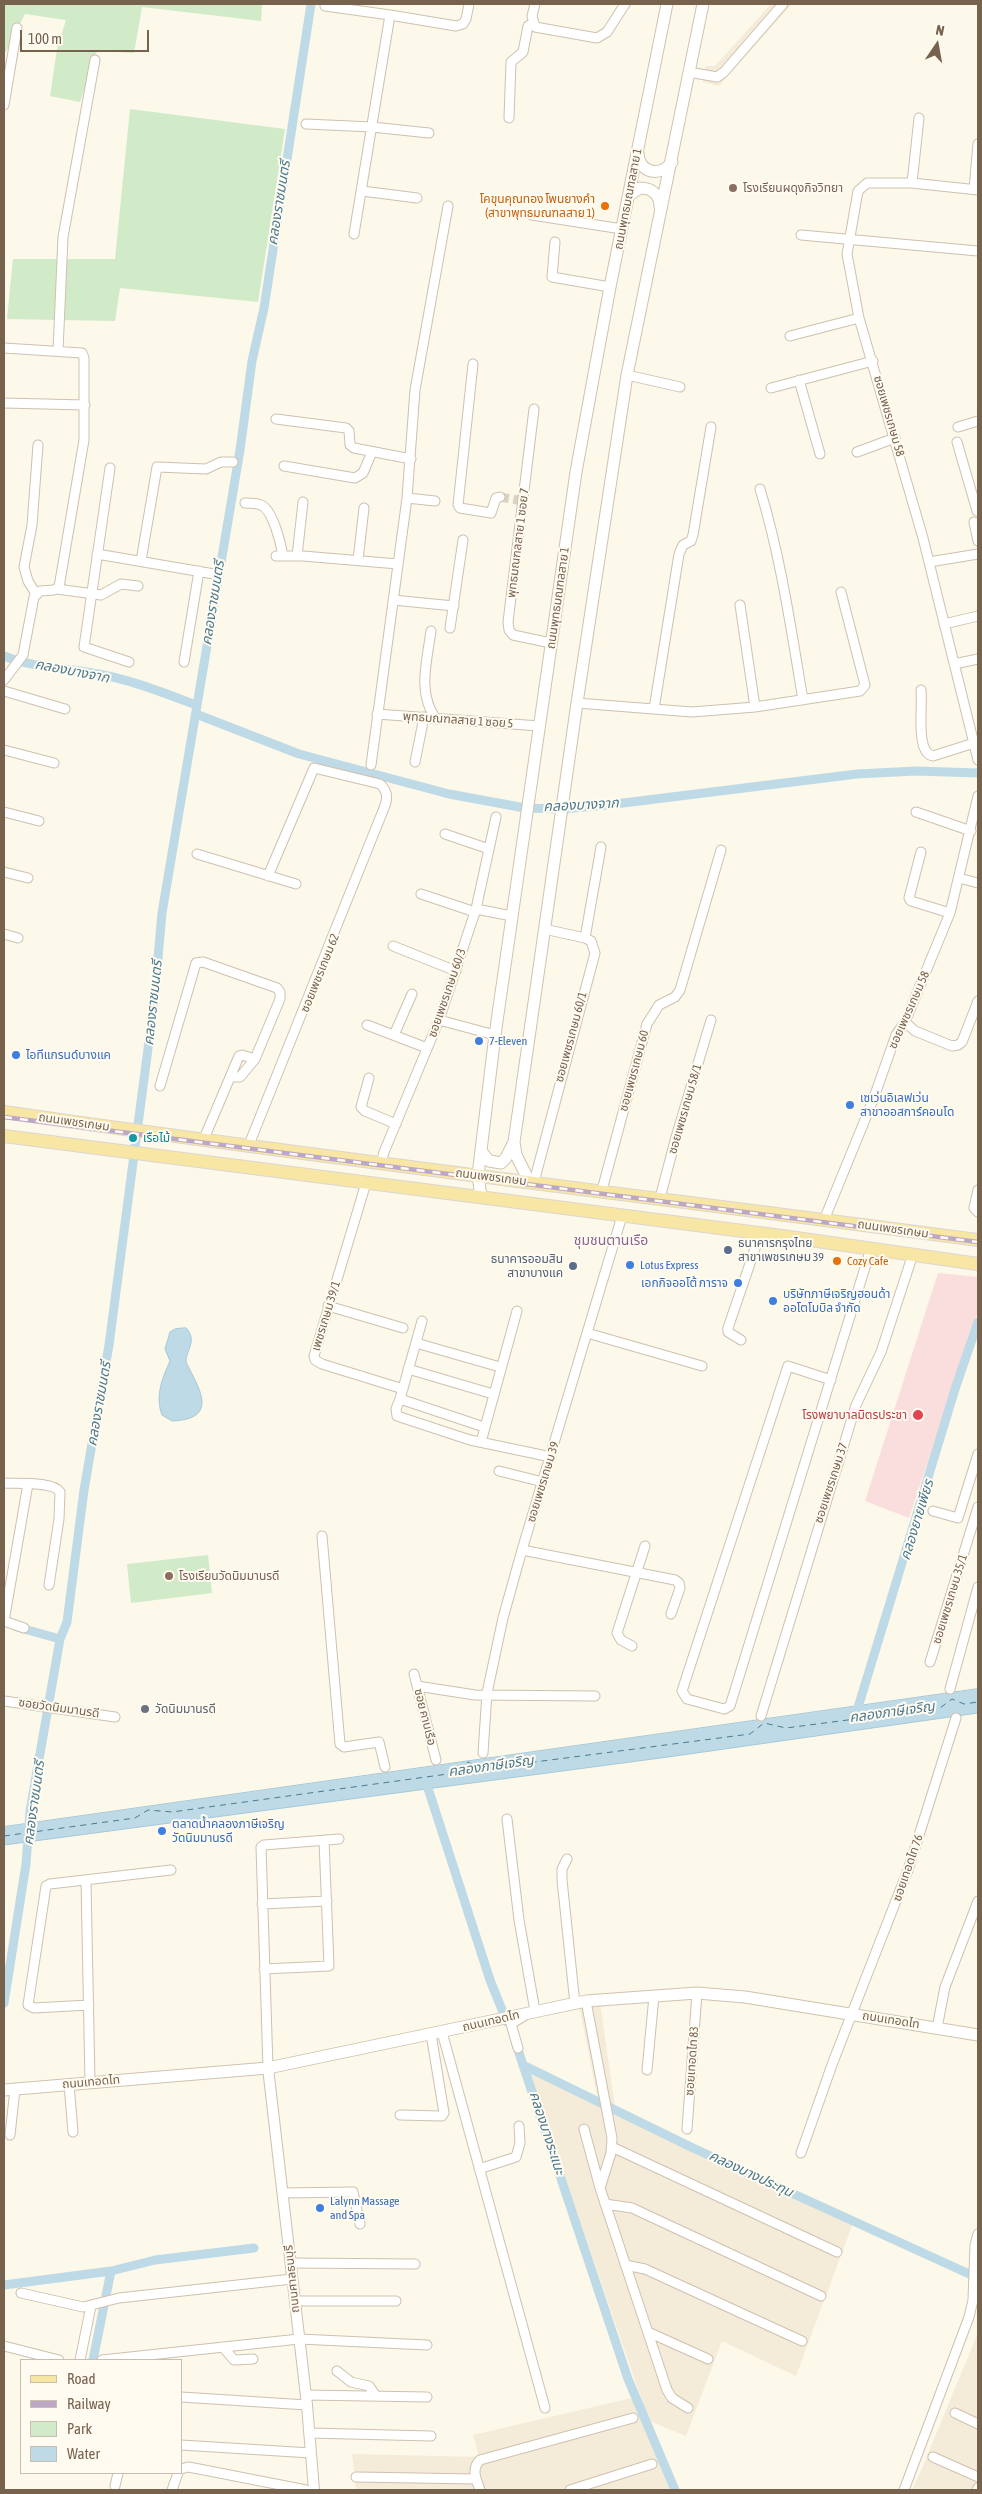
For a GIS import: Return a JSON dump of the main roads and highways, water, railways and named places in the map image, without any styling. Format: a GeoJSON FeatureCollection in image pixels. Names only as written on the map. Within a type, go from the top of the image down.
{"type":"FeatureCollection","features":[{"type":"Feature","properties":{"kind":"main road"},"geometry":{"type":"LineString","coordinates":[[531,1182],[516,1155],[514,1142],[544,929],[627,375],[660,210],[674,155],[703,4]]}},
{"type":"Feature","properties":{"kind":"main road","name":"ถนนพุทธมณฑลสาย 1"},"geometry":{"type":"LineString","coordinates":[[481,1197],[478,1175],[495,1035],[576,472],[638,149],[663,5]]}},
{"type":"Feature","properties":{"kind":"main road"},"geometry":{"type":"LineString","coordinates":[[638,149],[639,161],[643,167],[654,172],[667,168],[674,155]]}},
{"type":"Feature","properties":{"kind":"main road"},"geometry":{"type":"LineString","coordinates":[[629,195],[640,188],[651,190],[660,201],[660,210]]}},
{"type":"Feature","properties":{"kind":"main road","name":"ถนนเพชรเกษม"},"geometry":{"type":"LineString","coordinates":[[4,1112],[248,1147],[602,1190],[978,1240]]}},
{"type":"Feature","properties":{"kind":"main road","name":"ถนนเพชรเกษม"},"geometry":{"type":"LineString","coordinates":[[4,1136],[782,1236],[978,1264]]}},
{"type":"Feature","properties":{"kind":"main road"},"geometry":{"type":"LineString","coordinates":[[481,1151],[488,1161],[501,1163],[506,1158],[514,1142]]}},
{"type":"Feature","properties":{"kind":"main road"},"geometry":{"type":"LineString","coordinates":[[763,1234],[773,1231],[774,1226],[765,1212]]}},
{"type":"Feature","properties":{"kind":"main road"},"geometry":{"type":"LineString","coordinates":[[782,1236],[778,1231],[778,1226],[785,1214]]}},
{"type":"Feature","properties":{"kind":"main road","name":"ถนนเทอดไท"},"geometry":{"type":"LineString","coordinates":[[9,2089],[268,2068],[580,2002],[697,1993],[760,1999],[978,2035]]}},
{"type":"Feature","properties":{"kind":"water"},"geometry":{"type":"Polygon","coordinates":[[[186,1328],[191,1341],[186,1362],[200,1391],[201,1408],[197,1414],[187,1419],[172,1421],[162,1415],[159,1401],[162,1381],[170,1361],[165,1349],[170,1332],[175,1329],[186,1328]]]}},
{"type":"Feature","properties":{"kind":"water","name":"คลองภาษีเจริญ"},"geometry":{"type":"Polygon","coordinates":[[[978,1689],[978,1713],[668,1757],[4,1845],[4,1827],[978,1689]]]}},
{"type":"Feature","properties":{"kind":"waterway","name":"คลองราชมนตรี"},"geometry":{"type":"LineString","coordinates":[[4,2003],[26,1864],[30,1811],[60,1639],[67,1622],[84,1490],[109,1345],[154,1003],[162,913],[240,450],[252,361],[264,308],[311,4]]}},
{"type":"Feature","properties":{"kind":"waterway","name":"คลองบางจาก"},"geometry":{"type":"LineString","coordinates":[[4,656],[39,665],[123,680],[196,705]]}},
{"type":"Feature","properties":{"kind":"waterway","name":"คลองบางจาก"},"geometry":{"type":"LineString","coordinates":[[196,714],[299,754],[449,794],[525,808],[562,809],[607,805],[857,774],[916,771],[978,773]]}},
{"type":"Feature","properties":{"kind":"waterway","name":"คลองยายเพียร"},"geometry":{"type":"LineString","coordinates":[[856,1714],[955,1389],[978,1322]]}},
{"type":"Feature","properties":{"kind":"waterway"},"geometry":{"type":"LineString","coordinates":[[17,1627],[60,1639]]}},
{"type":"Feature","properties":{"kind":"waterway","name":"คลองบางระแนะ"},"geometry":{"type":"LineString","coordinates":[[425,1779],[490,1980],[507,2022]]}},
{"type":"Feature","properties":{"kind":"waterway","name":"คลองบางระแนะ"},"geometry":{"type":"LineString","coordinates":[[515,2041],[628,2379],[675,2490]]}},
{"type":"Feature","properties":{"kind":"waterway","name":"คลองบางประทุน"},"geometry":{"type":"LineString","coordinates":[[525,2066],[693,2148],[978,2278]]}},
{"type":"Feature","properties":{"kind":"waterway"},"geometry":{"type":"LineString","coordinates":[[4,2285],[111,2271],[155,2260],[254,2248]]}},
{"type":"Feature","properties":{"kind":"waterway"},"geometry":{"type":"LineString","coordinates":[[93,2359],[111,2271]]}},
{"type":"Feature","properties":{"kind":"tunnel"},"geometry":{"type":"LineString","coordinates":[[500,497],[518,500]]}},
{"type":"Feature","properties":{"kind":"railway"},"geometry":{"type":"LineString","coordinates":[[4,1117],[978,1242]]}},
{"type":"Feature","properties":{"kind":"place","name":"โรงเรียนผดุงกิจวิทยา"},"geometry":{"type":"Point","coordinates":[733,188]}},
{"type":"Feature","properties":{"kind":"place","name":"โคขุนคุณทอง โพนยางคำ (สาขาพุทธมณฑลสาย 1)"},"geometry":{"type":"Point","coordinates":[605,206]}},
{"type":"Feature","properties":{"kind":"place","name":"7-Eleven"},"geometry":{"type":"Point","coordinates":[479,1041]}},
{"type":"Feature","properties":{"kind":"place","name":"ไอทีแกรนด์บางแค"},"geometry":{"type":"Point","coordinates":[16,1055]}},
{"type":"Feature","properties":{"kind":"place","name":"เซเว่นอิเลฟเว่น สาขาออสการ์คอนโด"},"geometry":{"type":"Point","coordinates":[850,1105]}},
{"type":"Feature","properties":{"kind":"place","name":"เรือไม้"},"geometry":{"type":"Point","coordinates":[133,1138]}},
{"type":"Feature","properties":{"kind":"place","name":"ธนาคารกรุงไทย สาขาเพชรเกษม 39"},"geometry":{"type":"Point","coordinates":[728,1250]}},
{"type":"Feature","properties":{"kind":"place","name":"Cozy Cafe"},"geometry":{"type":"Point","coordinates":[837,1261]}},
{"type":"Feature","properties":{"kind":"place","name":"Lotus Express"},"geometry":{"type":"Point","coordinates":[630,1265]}},
{"type":"Feature","properties":{"kind":"place","name":"ธนาคารออมสิน สาขาบางแค"},"geometry":{"type":"Point","coordinates":[573,1266]}},
{"type":"Feature","properties":{"kind":"place","name":"เอกกิจออโต้ การาจ"},"geometry":{"type":"Point","coordinates":[738,1283]}},
{"type":"Feature","properties":{"kind":"place","name":"บริษัทภาษีเจริญฮอนด้า ออโตโมบิล จำกัด"},"geometry":{"type":"Point","coordinates":[773,1301]}},
{"type":"Feature","properties":{"kind":"place","name":"โรงพยาบาลมิตรประชา"},"geometry":{"type":"Point","coordinates":[918,1415]}},
{"type":"Feature","properties":{"kind":"place","name":"โรงเรียนวัดนิมมานรดี"},"geometry":{"type":"Point","coordinates":[169,1576]}},
{"type":"Feature","properties":{"kind":"place","name":"วัดนิมมานรดี"},"geometry":{"type":"Point","coordinates":[145,1709]}},
{"type":"Feature","properties":{"kind":"place","name":"ตลาดน้ำคลองภาษีเจริญ วัดนิมมานรดี"},"geometry":{"type":"Point","coordinates":[162,1831]}},
{"type":"Feature","properties":{"kind":"place","name":"Lalynn Massage and Spa"},"geometry":{"type":"Point","coordinates":[320,2208]}},
{"type":"Feature","properties":{"kind":"district","name":"ชุมชนตานเรือ"},"geometry":{"type":"Point","coordinates":[611,1241]}}]}
